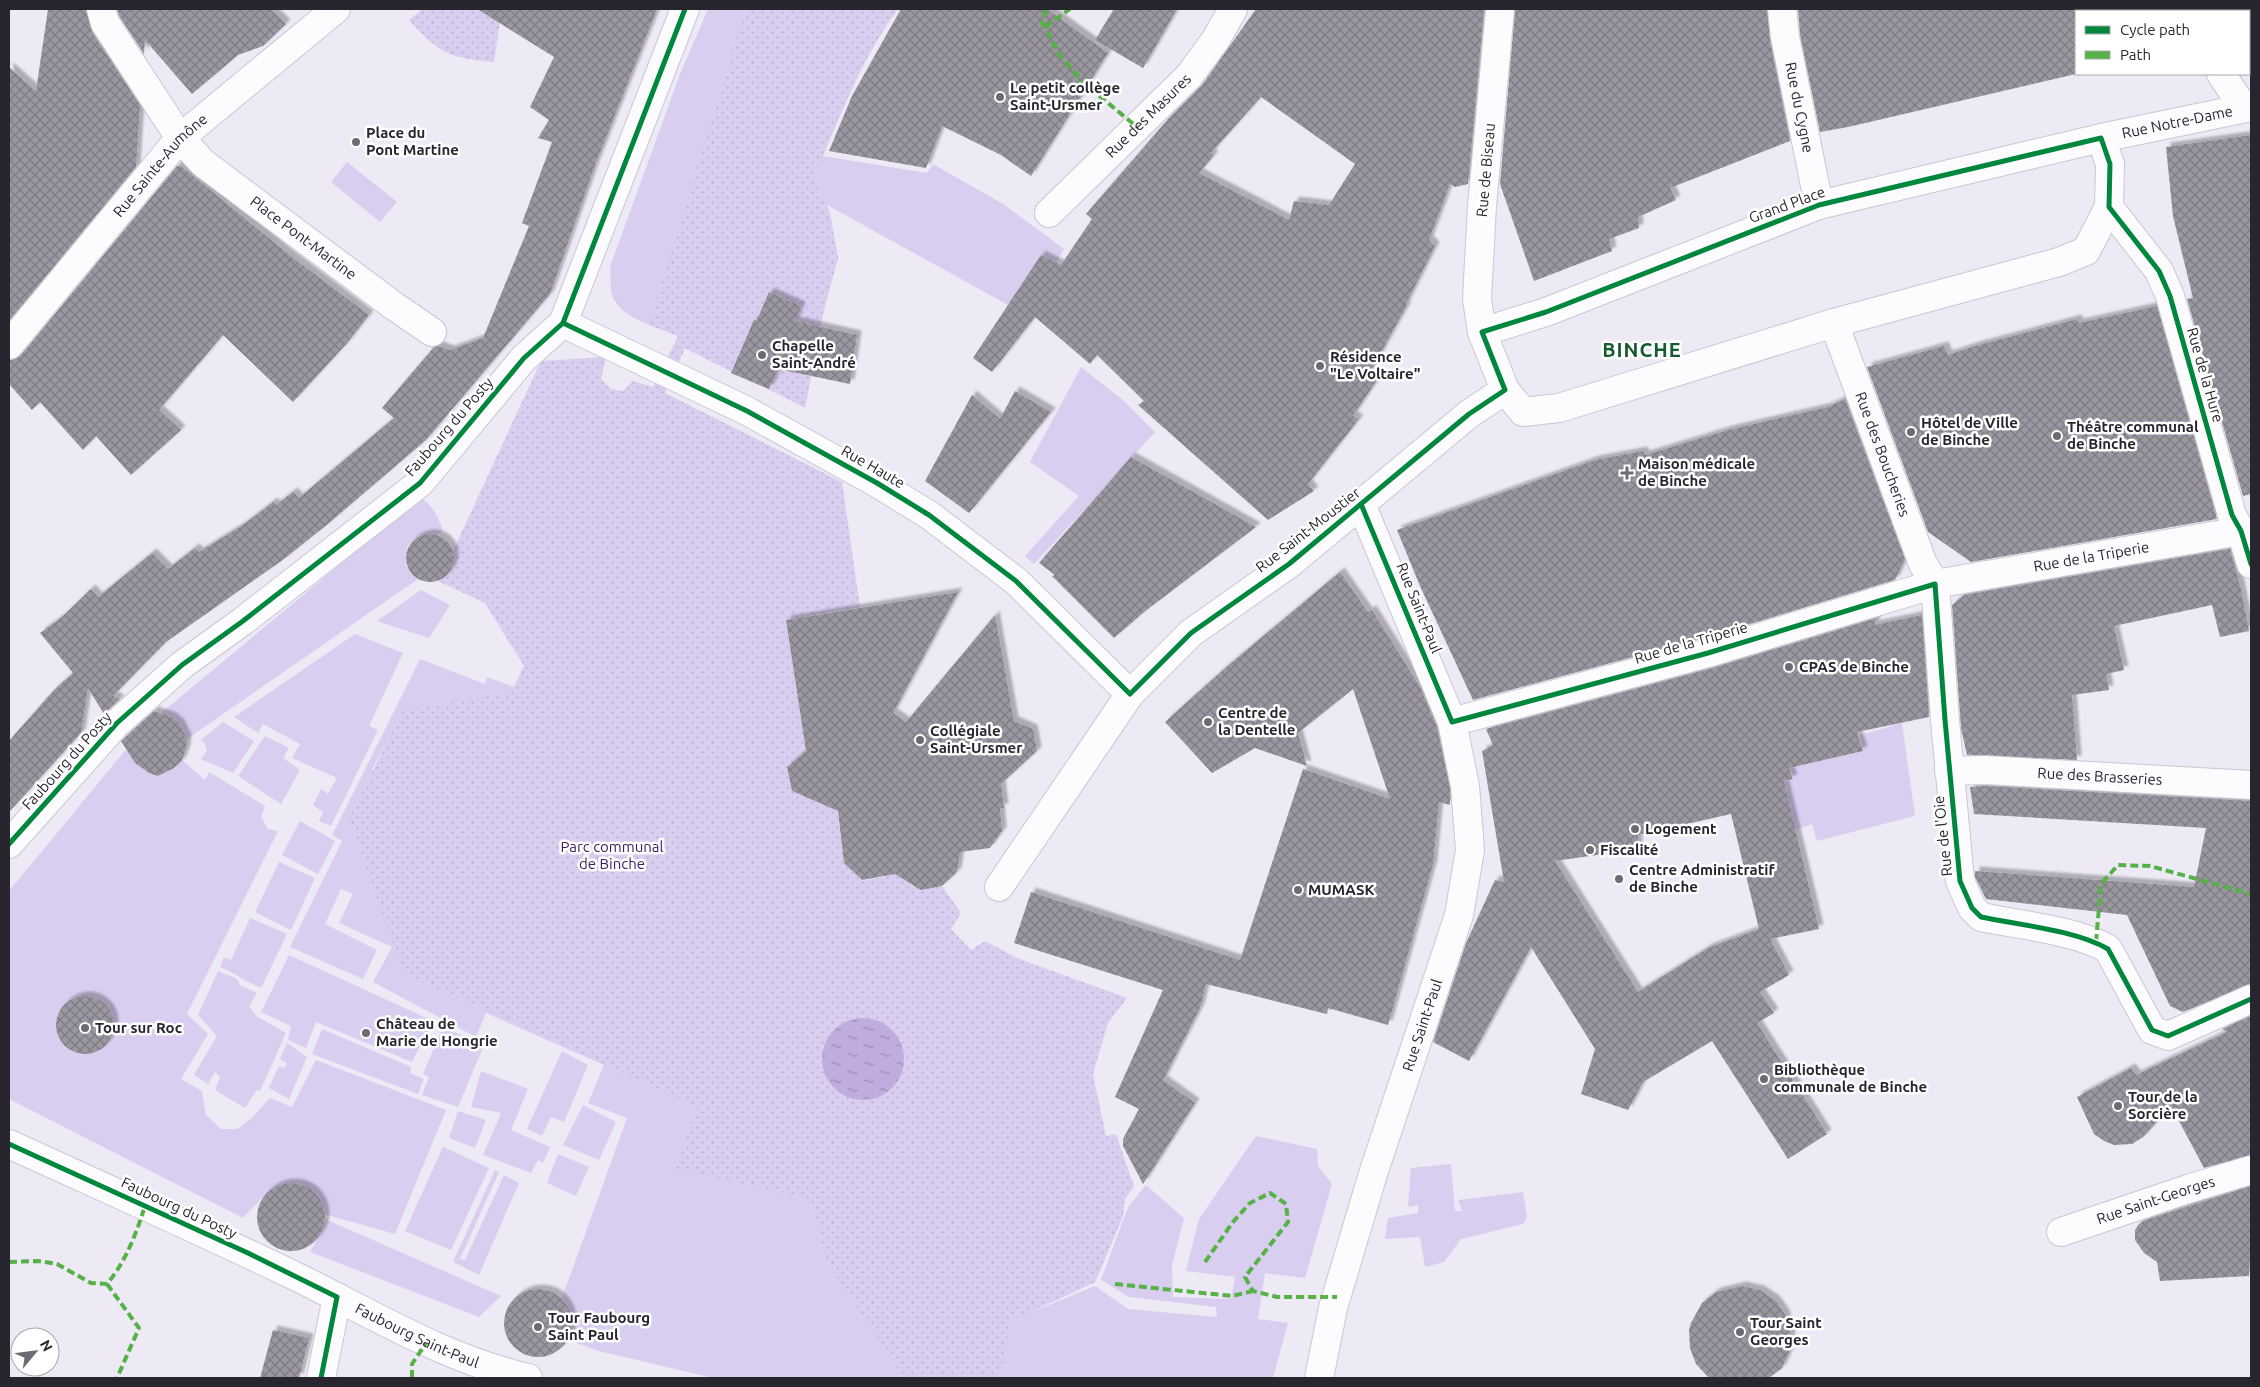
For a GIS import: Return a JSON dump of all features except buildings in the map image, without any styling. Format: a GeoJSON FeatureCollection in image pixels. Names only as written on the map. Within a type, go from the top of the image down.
{"type":"FeatureCollection","features":[{"type":"Feature","properties":{"kind":"street","name":"Place Pont-Martine"},"geometry":{"type":"LineString","coordinates":[[101,9],[105,23],[180,138],[203,163],[394,306],[432,332]]}},
{"type":"Feature","properties":{"kind":"street","name":"Rue Sainte-Aumône"},"geometry":{"type":"LineString","coordinates":[[9,345],[180,138],[336,9]]}},
{"type":"Feature","properties":{"kind":"street","name":"Faubourg du Posty"},"geometry":{"type":"LineString","coordinates":[[9,844],[117,724],[182,665],[244,621],[420,483],[524,358],[563,323],[685,9]]}},
{"type":"Feature","properties":{"kind":"street","name":"Rue des Masures"},"geometry":{"type":"LineString","coordinates":[[1049,213],[1189,76],[1216,40],[1233,9]]}},
{"type":"Feature","properties":{"kind":"street","name":"Rue de Biseau"},"geometry":{"type":"LineString","coordinates":[[1482,332],[1477,299],[1483,196],[1500,9]]}},
{"type":"Feature","properties":{"kind":"street","name":"Rue du Cygne"},"geometry":{"type":"LineString","coordinates":[[1782,9],[1785,37],[1819,205]]}},
{"type":"Feature","properties":{"kind":"street"},"geometry":{"type":"LineString","coordinates":[[2222,75],[2248,107]]}},
{"type":"Feature","properties":{"kind":"street","name":"Rue Notre-Dame"},"geometry":{"type":"LineString","coordinates":[[2101,138],[2248,107]]}},
{"type":"Feature","properties":{"kind":"street","name":"Grand Place"},"geometry":{"type":"LineString","coordinates":[[1482,332],[1546,312],[1819,205],[2101,138]]}},
{"type":"Feature","properties":{"kind":"street"},"geometry":{"type":"LineString","coordinates":[[1482,332],[1505,390],[1522,412],[1559,408],[1834,323],[2058,262],[2086,251],[2109,207],[2110,164],[2101,138]]}},
{"type":"Feature","properties":{"kind":"street","name":"Rue de la Hure"},"geometry":{"type":"LineString","coordinates":[[2109,207],[2159,272],[2170,296],[2232,515],[2241,531],[2251,564]]}},
{"type":"Feature","properties":{"kind":"street","name":"Rue Haute"},"geometry":{"type":"LineString","coordinates":[[563,323],[747,411],[877,483],[929,515],[1016,581],[1130,694]]}},
{"type":"Feature","properties":{"kind":"street","name":"Rue des Boucheries"},"geometry":{"type":"LineString","coordinates":[[1834,323],[1923,564],[1935,584]]}},
{"type":"Feature","properties":{"kind":"street","name":"Rue Saint-Moustier"},"geometry":{"type":"LineString","coordinates":[[999,887],[1130,694],[1191,633],[1290,564],[1468,414],[1505,390]]}},
{"type":"Feature","properties":{"kind":"street","name":"Rue Saint-Paul"},"geometry":{"type":"LineString","coordinates":[[1319,1378],[1333,1308],[1373,1174],[1459,915],[1470,850],[1465,786],[1452,722],[1362,504]]}},
{"type":"Feature","properties":{"kind":"street","name":"Rue de la Triperie"},"geometry":{"type":"LineString","coordinates":[[1452,722],[1708,652],[1935,584],[2241,531]]}},
{"type":"Feature","properties":{"kind":"street","name":"Rue de l'Oie"},"geometry":{"type":"LineString","coordinates":[[1935,584],[1949,771],[1960,881],[1972,908],[1981,917],[2078,937],[2096,942],[2108,949],[2152,1030],[2168,1036],[2251,999]]}},
{"type":"Feature","properties":{"kind":"street","name":"Rue des Brasseries"},"geometry":{"type":"LineString","coordinates":[[1949,771],[1985,770],[2251,785]]}},
{"type":"Feature","properties":{"kind":"street","name":"Faubourg du Posty"},"geometry":{"type":"LineString","coordinates":[[9,1144],[248,1253],[337,1297]]}},
{"type":"Feature","properties":{"kind":"street","name":"Rue Saint-Georges"},"geometry":{"type":"LineString","coordinates":[[2061,1232],[2188,1188],[2251,1170]]}},
{"type":"Feature","properties":{"kind":"street"},"geometry":{"type":"LineString","coordinates":[[321,1378],[337,1297]]}},
{"type":"Feature","properties":{"kind":"street","name":"Faubourg Saint-Paul"},"geometry":{"type":"LineString","coordinates":[[337,1297],[426,1343],[504,1372],[528,1378]]}},
{"type":"Feature","properties":{"kind":"green space"},"geometry":{"type":"Polygon","coordinates":[[[423,9],[474,9],[500,21],[494,62],[466,59],[438,47],[409,20],[423,9]]]}},
{"type":"Feature","properties":{"kind":"green space"},"geometry":{"type":"Polygon","coordinates":[[[708,9],[762,9],[670,333],[636,319],[616,303],[612,295],[610,267],[680,74],[708,9]]]}},
{"type":"Feature","properties":{"kind":"green space","name":"Parc communal de Binche"},"geometry":{"type":"Polygon","coordinates":[[[746,9],[898,9],[861,69],[813,178],[830,213],[838,258],[823,313],[805,408],[685,348],[665,393],[842,482],[860,607],[786,620],[806,751],[787,767],[792,791],[815,801],[836,799],[844,862],[862,881],[886,876],[892,862],[921,890],[942,886],[961,913],[951,929],[971,950],[985,941],[1017,958],[1127,998],[1108,1023],[1093,1074],[1106,1136],[1116,1134],[1134,1187],[1125,1199],[1123,1216],[1095,1282],[1009,1321],[1006,1353],[998,1378],[904,1378],[826,1261],[811,1199],[675,1168],[698,1107],[404,974],[349,818],[403,710],[511,693],[524,666],[485,603],[438,581],[446,576],[451,569],[453,551],[541,361],[606,357],[601,379],[611,389],[623,391],[633,381],[653,387],[678,336],[649,325],[746,9]]]}},
{"type":"Feature","properties":{"kind":"green space"},"geometry":{"type":"Polygon","coordinates":[[[898,9],[865,62],[823,156],[927,173],[933,164],[1003,204],[1064,249],[1026,315],[827,205],[838,258],[823,313],[805,408],[758,178],[898,9]]]}},
{"type":"Feature","properties":{"kind":"green space"},"geometry":{"type":"Polygon","coordinates":[[[347,162],[397,202],[380,222],[331,182],[347,162]]]}},
{"type":"Feature","properties":{"kind":"green space"},"geometry":{"type":"Polygon","coordinates":[[[1081,367],[1124,401],[1155,432],[1034,564],[1025,556],[1079,496],[1030,462],[1081,367]]]}},
{"type":"Feature","properties":{"kind":"green space"},"geometry":{"type":"Polygon","coordinates":[[[420,498],[434,512],[443,531],[417,539],[408,546],[406,566],[418,579],[187,739],[183,729],[177,722],[161,713],[420,498]]]}},
{"type":"Feature","properties":{"kind":"green space"},"geometry":{"type":"Polygon","coordinates":[[[421,590],[450,605],[429,638],[377,621],[421,590]]]}},
{"type":"Feature","properties":{"kind":"green space"},"geometry":{"type":"Polygon","coordinates":[[[355,634],[403,653],[369,726],[378,730],[331,826],[319,821],[323,812],[313,805],[321,789],[328,794],[337,778],[292,758],[300,744],[263,724],[258,733],[234,717],[355,634]]]}},
{"type":"Feature","properties":{"kind":"green space"},"geometry":{"type":"Polygon","coordinates":[[[420,659],[485,684],[487,677],[522,690],[525,698],[391,735],[373,767],[359,812],[1123,1216],[1095,1282],[1027,1314],[1095,1286],[1128,1309],[1217,1317],[1216,1307],[1129,1297],[1101,1280],[1128,1207],[1146,1185],[1184,1218],[1172,1265],[1173,1297],[1231,1299],[1235,1277],[1186,1271],[1199,1219],[1256,1136],[1317,1149],[1318,1166],[1332,1184],[1305,1278],[1265,1273],[1258,1319],[1288,1323],[1273,1378],[713,1378],[599,1351],[568,1340],[572,1323],[568,1308],[562,1298],[627,1118],[588,1103],[604,1065],[486,1013],[476,1037],[373,982],[392,947],[339,923],[353,894],[341,889],[325,924],[377,950],[363,979],[290,947],[342,841],[332,835],[420,659]]]}},
{"type":"Feature","properties":{"kind":"green space"},"geometry":{"type":"Polygon","coordinates":[[[223,722],[254,741],[233,773],[201,759],[207,751],[204,742],[201,740],[223,722]]]}},
{"type":"Feature","properties":{"kind":"green space"},"geometry":{"type":"Polygon","coordinates":[[[1902,723],[1915,816],[1817,841],[1812,824],[1795,830],[1775,784],[1794,779],[1790,767],[1863,751],[1860,735],[1902,723]]]}},
{"type":"Feature","properties":{"kind":"green space"},"geometry":{"type":"Polygon","coordinates":[[[265,736],[289,748],[283,758],[300,770],[281,804],[238,776],[265,736]]]}},
{"type":"Feature","properties":{"kind":"green space"},"geometry":{"type":"Polygon","coordinates":[[[128,747],[139,766],[147,772],[158,776],[174,768],[182,760],[205,780],[209,772],[265,806],[261,817],[268,829],[278,831],[187,1014],[208,1034],[181,1079],[202,1091],[206,1115],[221,1129],[237,1129],[252,1118],[270,1098],[292,1107],[316,1060],[446,1110],[395,1234],[263,1197],[243,1218],[9,1099],[9,891],[128,747]],[[84,996],[66,1004],[58,1015],[57,1029],[62,1042],[72,1051],[86,1054],[100,1048],[115,1031],[106,1008],[92,998],[84,996]]]}},
{"type":"Feature","properties":{"kind":"green space"},"geometry":{"type":"Polygon","coordinates":[[[300,821],[335,841],[318,874],[282,855],[300,821]]]}},
{"type":"Feature","properties":{"kind":"green space"},"geometry":{"type":"Polygon","coordinates":[[[279,862],[315,878],[291,930],[255,912],[279,862]]]}},
{"type":"Feature","properties":{"kind":"green space"},"geometry":{"type":"Polygon","coordinates":[[[250,918],[287,934],[261,988],[220,967],[224,958],[231,960],[250,918]]]}},
{"type":"Feature","properties":{"kind":"green space"},"geometry":{"type":"Polygon","coordinates":[[[289,955],[433,1021],[412,1062],[316,1022],[306,1048],[288,1040],[291,1026],[261,1012],[289,955]]]}},
{"type":"Feature","properties":{"kind":"green space"},"geometry":{"type":"Polygon","coordinates":[[[218,971],[237,979],[241,986],[257,993],[249,1006],[256,1016],[286,1033],[260,1091],[257,1090],[245,1108],[215,1090],[220,1077],[215,1072],[208,1084],[194,1075],[217,1036],[198,1015],[218,971]]]}},
{"type":"Feature","properties":{"kind":"green space"},"geometry":{"type":"Polygon","coordinates":[[[443,1027],[484,1045],[458,1107],[422,1095],[429,1077],[423,1074],[443,1027]]]}},
{"type":"Feature","properties":{"kind":"green space"},"geometry":{"type":"Polygon","coordinates":[[[322,1029],[411,1067],[410,1073],[424,1079],[418,1094],[312,1054],[322,1029]]]}},
{"type":"Feature","properties":{"kind":"green space"},"geometry":{"type":"Polygon","coordinates":[[[287,1043],[307,1057],[289,1099],[269,1088],[279,1066],[284,1068],[287,1063],[280,1059],[287,1043]]]}},
{"type":"Feature","properties":{"kind":"green space"},"geometry":{"type":"Polygon","coordinates":[[[562,1051],[588,1065],[564,1122],[551,1117],[542,1136],[527,1129],[562,1051]]]}},
{"type":"Feature","properties":{"kind":"green space"},"geometry":{"type":"Polygon","coordinates":[[[481,1071],[528,1089],[511,1130],[550,1147],[543,1163],[538,1160],[531,1173],[483,1155],[501,1113],[471,1107],[481,1071]]]}},
{"type":"Feature","properties":{"kind":"green space"},"geometry":{"type":"Polygon","coordinates":[[[583,1105],[616,1122],[599,1160],[563,1145],[583,1105]]]}},
{"type":"Feature","properties":{"kind":"green space"},"geometry":{"type":"Polygon","coordinates":[[[458,1111],[486,1120],[475,1148],[449,1138],[458,1111]]]}},
{"type":"Feature","properties":{"kind":"green space"},"geometry":{"type":"Polygon","coordinates":[[[443,1147],[489,1168],[451,1250],[405,1231],[443,1147]]]}},
{"type":"Feature","properties":{"kind":"green space"},"geometry":{"type":"Polygon","coordinates":[[[558,1154],[589,1167],[576,1196],[547,1183],[558,1154]]]}},
{"type":"Feature","properties":{"kind":"green space"},"geometry":{"type":"Polygon","coordinates":[[[1451,1164],[1455,1211],[1462,1211],[1458,1200],[1523,1192],[1527,1217],[1523,1224],[1461,1239],[1444,1262],[1425,1267],[1420,1237],[1385,1239],[1388,1218],[1418,1213],[1418,1205],[1408,1207],[1411,1168],[1451,1164]]]}},
{"type":"Feature","properties":{"kind":"green space"},"geometry":{"type":"Polygon","coordinates":[[[495,1170],[499,1172],[460,1259],[465,1260],[504,1175],[519,1183],[479,1275],[453,1262],[495,1170]]]}},
{"type":"Feature","properties":{"kind":"green space"},"geometry":{"type":"Polygon","coordinates":[[[325,1219],[501,1296],[479,1317],[310,1252],[324,1228],[325,1219]]]}},
{"type":"Feature","properties":{"kind":"water"},"geometry":{"type":"Polygon","coordinates":[[[863,1018],[879,1021],[892,1030],[901,1043],[904,1059],[901,1075],[892,1088],[879,1097],[863,1100],[847,1097],[834,1088],[825,1075],[822,1059],[825,1043],[834,1030],[847,1021],[863,1018]]]}},
{"type":"Feature","properties":{"kind":"marked path"},"geometry":{"type":"LineString","coordinates":[[1046,9],[1042,22],[1061,57],[1085,84],[1137,127]]}},
{"type":"Feature","properties":{"kind":"marked path"},"geometry":{"type":"LineString","coordinates":[[1045,27],[1070,9]]}},
{"type":"Feature","properties":{"kind":"marked path"},"geometry":{"type":"LineString","coordinates":[[2096,942],[2101,884],[2118,865],[2150,866],[2251,894]]}},
{"type":"Feature","properties":{"kind":"marked path"},"geometry":{"type":"LineString","coordinates":[[1205,1262],[1233,1222],[1250,1203],[1270,1193],[1286,1204],[1288,1222],[1245,1277],[1253,1291],[1277,1297],[1337,1297]]}},
{"type":"Feature","properties":{"kind":"marked path"},"geometry":{"type":"LineString","coordinates":[[9,1262],[38,1261],[57,1264],[91,1283],[107,1284],[120,1266],[130,1247],[145,1206]]}},
{"type":"Feature","properties":{"kind":"marked path"},"geometry":{"type":"LineString","coordinates":[[107,1284],[139,1328],[117,1378]]}},
{"type":"Feature","properties":{"kind":"marked path"},"geometry":{"type":"LineString","coordinates":[[1115,1284],[1232,1296],[1253,1291]]}},
{"type":"Feature","properties":{"kind":"marked path"},"geometry":{"type":"LineString","coordinates":[[412,1378],[412,1364],[426,1343]]}},
{"type":"Feature","properties":{"kind":"cycle path"},"geometry":{"type":"LineString","coordinates":[[9,844],[117,723],[182,665],[243,621],[420,483],[524,358],[563,323],[685,9]]}},
{"type":"Feature","properties":{"kind":"cycle path"},"geometry":{"type":"LineString","coordinates":[[563,323],[747,411],[877,483],[929,515],[1016,581],[1130,694],[1191,633],[1289,564],[1469,414],[1505,390],[1482,332],[1546,312],[1819,205],[2101,138],[2110,164],[2109,207],[2159,271],[2170,296],[2232,515],[2241,531],[2251,564]]}},
{"type":"Feature","properties":{"kind":"cycle path"},"geometry":{"type":"LineString","coordinates":[[1361,504],[1452,722],[1708,653],[1935,584],[1960,881],[1972,908],[1981,917],[2080,937],[2108,949],[2152,1030],[2168,1036],[2251,999]]}},
{"type":"Feature","properties":{"kind":"cycle path"},"geometry":{"type":"LineString","coordinates":[[9,1144],[248,1253],[337,1297],[321,1378]]}},
{"type":"Feature","properties":{"kind":"place","name":"Le petit collège Saint-Ursmer"},"geometry":{"type":"Point","coordinates":[1000,97]}},
{"type":"Feature","properties":{"kind":"place","name":"Place du Pont Martine"},"geometry":{"type":"Point","coordinates":[356,142]}},
{"type":"Feature","properties":{"kind":"place","name":"Chapelle Saint-André"},"geometry":{"type":"Point","coordinates":[762,355]}},
{"type":"Feature","properties":{"kind":"place","name":"Résidence \"Le Voltaire\""},"geometry":{"type":"Point","coordinates":[1320,366]}},
{"type":"Feature","properties":{"kind":"place","name":"Hôtel de Ville de Binche"},"geometry":{"type":"Point","coordinates":[1911,432]}},
{"type":"Feature","properties":{"kind":"place","name":"Théâtre communal de Binche"},"geometry":{"type":"Point","coordinates":[2057,436]}},
{"type":"Feature","properties":{"kind":"place","name":"Maison médicale de Binche"},"geometry":{"type":"Point","coordinates":[1627,473]}},
{"type":"Feature","properties":{"kind":"place","name":"CPAS de Binche"},"geometry":{"type":"Point","coordinates":[1789,667]}},
{"type":"Feature","properties":{"kind":"place","name":"Centre de la Dentelle"},"geometry":{"type":"Point","coordinates":[1208,722]}},
{"type":"Feature","properties":{"kind":"place","name":"Collégiale Saint-Ursmer"},"geometry":{"type":"Point","coordinates":[920,740]}},
{"type":"Feature","properties":{"kind":"place","name":"Logement"},"geometry":{"type":"Point","coordinates":[1635,829]}},
{"type":"Feature","properties":{"kind":"place","name":"Fiscalité"},"geometry":{"type":"Point","coordinates":[1590,850]}},
{"type":"Feature","properties":{"kind":"place","name":"Centre Administratif de Binche"},"geometry":{"type":"Point","coordinates":[1619,879]}},
{"type":"Feature","properties":{"kind":"place","name":"MUMASK"},"geometry":{"type":"Point","coordinates":[1298,890]}},
{"type":"Feature","properties":{"kind":"place","name":"Tour sur Roc"},"geometry":{"type":"Point","coordinates":[85,1028]}},
{"type":"Feature","properties":{"kind":"place","name":"Château de Marie de Hongrie"},"geometry":{"type":"Point","coordinates":[366,1033]}},
{"type":"Feature","properties":{"kind":"place","name":"Bibliothèque communale de Binche"},"geometry":{"type":"Point","coordinates":[1764,1079]}},
{"type":"Feature","properties":{"kind":"place","name":"Tour de la Sorcière"},"geometry":{"type":"Point","coordinates":[2118,1106]}},
{"type":"Feature","properties":{"kind":"place","name":"Tour Faubourg Saint Paul"},"geometry":{"type":"Point","coordinates":[538,1327]}},
{"type":"Feature","properties":{"kind":"place","name":"Tour Saint Georges"},"geometry":{"type":"Point","coordinates":[1740,1332]}},
{"type":"Feature","properties":{"kind":"district","name":"BINCHE"},"geometry":{"type":"Point","coordinates":[1642,350]}}]}
